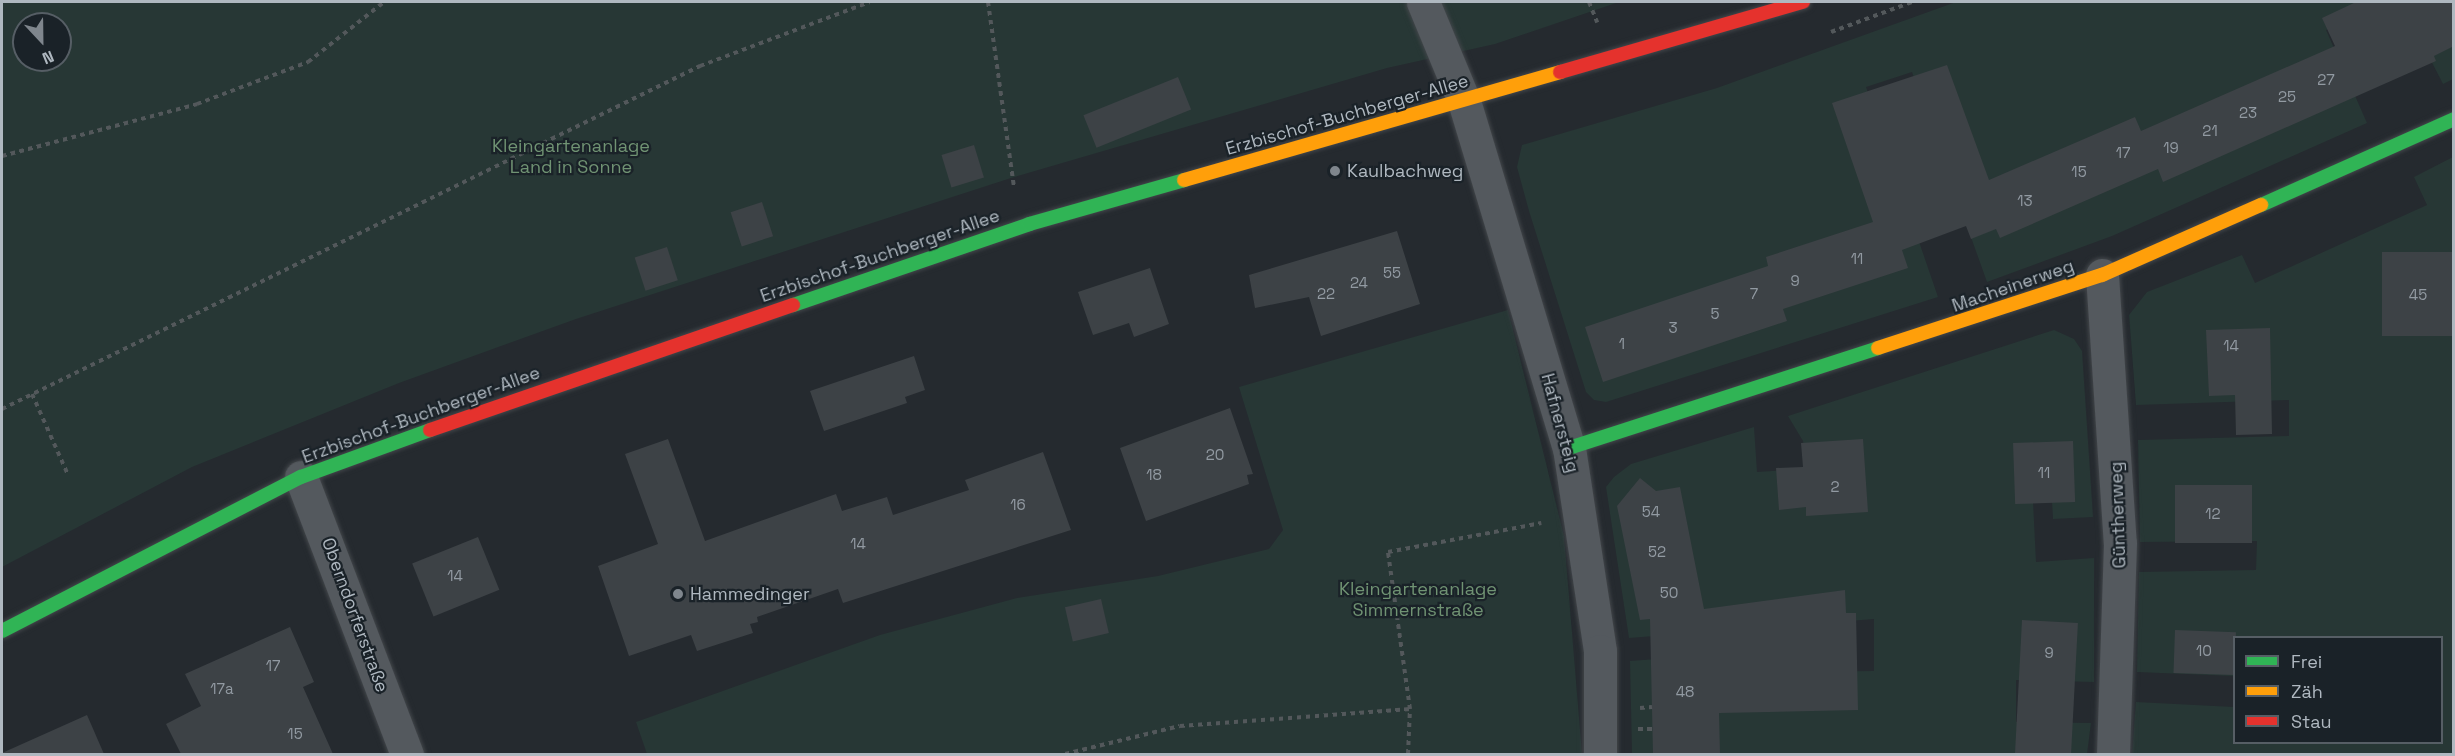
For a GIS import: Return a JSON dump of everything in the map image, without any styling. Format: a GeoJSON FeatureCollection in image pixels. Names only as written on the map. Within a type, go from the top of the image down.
{"type":"FeatureCollection","features":[{"type":"Feature","properties":{"kind":"street"},"geometry":{"type":"LineString","coordinates":[[1423,2],[1464,101]]}},
{"type":"Feature","properties":{"kind":"street","name":"Erzbischof-Buchberger-Allee"},"geometry":{"type":"LineString","coordinates":[[2,631],[301,477],[1029,224],[1803,2]]}},
{"type":"Feature","properties":{"kind":"street","name":"Hafnersteig"},"geometry":{"type":"LineString","coordinates":[[1464,101],[1569,448],[1583,518],[1600,651],[1600,754]]}},
{"type":"Feature","properties":{"kind":"street","name":"Macheinerweg"},"geometry":{"type":"LineString","coordinates":[[1569,448],[2102,275],[2454,119]]}},
{"type":"Feature","properties":{"kind":"street","name":"Güntherweg"},"geometry":{"type":"LineString","coordinates":[[2102,275],[2120,543],[2113,754]]}},
{"type":"Feature","properties":{"kind":"street","name":"Oberndorferstraße"},"geometry":{"type":"LineString","coordinates":[[301,477],[407,754]]}},
{"type":"Feature","properties":{"kind":"path"},"geometry":{"type":"LineString","coordinates":[[2,156],[198,104],[308,62],[384,2]]}},
{"type":"Feature","properties":{"kind":"path"},"geometry":{"type":"LineString","coordinates":[[2,409],[700,66],[869,2]]}},
{"type":"Feature","properties":{"kind":"path"},"geometry":{"type":"LineString","coordinates":[[988,2],[1014,188]]}},
{"type":"Feature","properties":{"kind":"path"},"geometry":{"type":"LineString","coordinates":[[1589,2],[1600,28]]}},
{"type":"Feature","properties":{"kind":"path"},"geometry":{"type":"LineString","coordinates":[[1826,34],[1912,2]]}},
{"type":"Feature","properties":{"kind":"path"},"geometry":{"type":"LineString","coordinates":[[32,394],[68,475]]}},
{"type":"Feature","properties":{"kind":"path"},"geometry":{"type":"LineString","coordinates":[[1408,754],[1410,709],[1388,552],[1583,518]]}},
{"type":"Feature","properties":{"kind":"path"},"geometry":{"type":"LineString","coordinates":[[1065,754],[1180,726],[1410,709]]}},
{"type":"Feature","properties":{"kind":"green space","name":"Kleingartenanlage Land in Sonne"},"geometry":{"type":"Polygon","coordinates":[[[2,2],[1619,2],[1495,44],[1387,68],[1011,178],[576,319],[399,383],[192,467],[2,567],[2,2]]]}},
{"type":"Feature","properties":{"kind":"green space"},"geometry":{"type":"Polygon","coordinates":[[[1956,2],[2385,2],[2326,30],[2367,123],[2112,236],[1987,282],[1912,72],[1866,87],[1938,297],[1606,402],[1594,400],[1586,392],[1529,211],[1517,167],[1522,145],[1717,88],[1956,2]]]}},
{"type":"Feature","properties":{"kind":"green space"},"geometry":{"type":"Polygon","coordinates":[[[2401,2],[2453,2],[2453,79],[2443,84],[2401,2]]]}},
{"type":"Feature","properties":{"kind":"green space"},"geometry":{"type":"Polygon","coordinates":[[[2453,157],[2453,754],[2132,754],[2136,702],[2233,707],[2233,744],[2443,744],[2443,636],[2233,636],[2233,676],[2137,672],[2139,572],[2256,570],[2257,541],[2140,542],[2138,440],[2289,436],[2289,400],[2136,405],[2129,315],[2147,292],[2242,255],[2255,283],[2427,205],[2414,177],[2453,157]]]}},
{"type":"Feature","properties":{"kind":"green space","name":"Kleingartenanlage Simmernstraße"},"geometry":{"type":"Polygon","coordinates":[[[1508,310],[1564,536],[1582,754],[647,754],[636,722],[880,635],[1017,598],[1158,576],[1269,549],[1283,530],[1239,387],[1508,310]]]}},
{"type":"Feature","properties":{"kind":"green space"},"geometry":{"type":"Polygon","coordinates":[[[2054,330],[2074,339],[2082,351],[2093,517],[2053,519],[2052,501],[2033,501],[2036,562],[2094,558],[2094,682],[2016,680],[2016,722],[2091,723],[2087,754],[1632,754],[1630,661],[1762,651],[1784,672],[1874,671],[1874,619],[1629,638],[1606,487],[1614,477],[1631,464],[1754,427],[1757,472],[1805,469],[1803,441],[1788,416],[2054,330]]]}},
{"type":"Feature","properties":{"kind":"building"},"geometry":{"type":"Polygon","coordinates":[[[2356,2],[2454,2],[2454,46],[2434,56],[2436,61],[2163,182],[2158,169],[2000,238],[1996,229],[1971,239],[1966,226],[1902,250],[1908,268],[1783,309],[1787,321],[1603,382],[1585,327],[1768,266],[1766,257],[1873,222],[1832,103],[1947,65],[1989,180],[2135,117],[2141,131],[2335,46],[2322,18],[2356,2]]]}},
{"type":"Feature","properties":{"kind":"building"},"geometry":{"type":"Polygon","coordinates":[[[1178,77],[1191,109],[1097,148],[1083,115],[1178,77]]]}},
{"type":"Feature","properties":{"kind":"building"},"geometry":{"type":"Polygon","coordinates":[[[974,145],[984,178],[951,187],[941,155],[974,145]]]}},
{"type":"Feature","properties":{"kind":"building"},"geometry":{"type":"Polygon","coordinates":[[[762,202],[773,236],[742,246],[731,212],[762,202]]]}},
{"type":"Feature","properties":{"kind":"building"},"geometry":{"type":"Polygon","coordinates":[[[1397,231],[1420,304],[1321,336],[1309,297],[1255,308],[1249,275],[1397,231]]]}},
{"type":"Feature","properties":{"kind":"building"},"geometry":{"type":"Polygon","coordinates":[[[667,247],[678,280],[645,291],[635,258],[667,247]]]}},
{"type":"Feature","properties":{"kind":"building"},"geometry":{"type":"Polygon","coordinates":[[[2382,252],[2454,252],[2454,336],[2382,336],[2382,252]]]}},
{"type":"Feature","properties":{"kind":"building"},"geometry":{"type":"Polygon","coordinates":[[[1150,268],[1169,324],[1134,337],[1129,323],[1093,335],[1078,292],[1150,268]]]}},
{"type":"Feature","properties":{"kind":"building"},"geometry":{"type":"Polygon","coordinates":[[[2270,328],[2272,434],[2236,435],[2235,395],[2209,396],[2206,330],[2270,328]]]}},
{"type":"Feature","properties":{"kind":"building"},"geometry":{"type":"Polygon","coordinates":[[[914,356],[925,390],[905,397],[907,403],[824,431],[810,391],[914,356]]]}},
{"type":"Feature","properties":{"kind":"building"},"geometry":{"type":"Polygon","coordinates":[[[1230,408],[1253,474],[1247,475],[1249,484],[1146,521],[1120,448],[1230,408]]]}},
{"type":"Feature","properties":{"kind":"building"},"geometry":{"type":"Polygon","coordinates":[[[668,439],[705,541],[836,494],[842,511],[887,497],[893,515],[969,490],[965,480],[1043,452],[1071,530],[843,603],[838,589],[757,617],[758,622],[750,624],[753,633],[697,651],[691,635],[629,656],[598,566],[658,544],[625,454],[668,439]]]}},
{"type":"Feature","properties":{"kind":"building"},"geometry":{"type":"Polygon","coordinates":[[[1863,439],[1868,512],[1806,516],[1806,507],[1779,510],[1776,468],[1803,467],[1801,443],[1863,439]]]}},
{"type":"Feature","properties":{"kind":"building"},"geometry":{"type":"Polygon","coordinates":[[[2073,441],[2075,502],[2015,504],[2013,443],[2073,441]]]}},
{"type":"Feature","properties":{"kind":"building"},"geometry":{"type":"Polygon","coordinates":[[[1640,478],[1656,491],[1680,487],[1704,609],[1845,590],[1846,613],[1856,613],[1858,710],[1719,713],[1720,754],[1653,754],[1650,619],[1640,620],[1617,506],[1640,478]]]}},
{"type":"Feature","properties":{"kind":"building"},"geometry":{"type":"Polygon","coordinates":[[[2175,485],[2252,485],[2252,543],[2175,543],[2175,485]]]}},
{"type":"Feature","properties":{"kind":"building"},"geometry":{"type":"Polygon","coordinates":[[[478,537],[499,590],[434,616],[412,564],[478,537]]]}},
{"type":"Feature","properties":{"kind":"building"},"geometry":{"type":"Polygon","coordinates":[[[1101,599],[1109,633],[1073,641],[1065,607],[1101,599]]]}},
{"type":"Feature","properties":{"kind":"building"},"geometry":{"type":"Polygon","coordinates":[[[2022,620],[2078,623],[2071,754],[2015,754],[2022,620]]]}},
{"type":"Feature","properties":{"kind":"building"},"geometry":{"type":"Polygon","coordinates":[[[290,627],[314,682],[303,687],[333,754],[181,754],[166,724],[201,706],[185,674],[290,627]]]}},
{"type":"Feature","properties":{"kind":"building"},"geometry":{"type":"Polygon","coordinates":[[[2175,630],[2236,632],[2236,636],[2233,636],[2233,675],[2173,673],[2175,630]]]}},
{"type":"Feature","properties":{"kind":"building"},"geometry":{"type":"Polygon","coordinates":[[[87,715],[104,754],[2,754],[2,753],[87,715]]]}},
{"type":"Feature","properties":{"kind":"traffic: fast"},"geometry":{"type":"LineString","coordinates":[[2261,205],[2454,119]]}},
{"type":"Feature","properties":{"kind":"traffic: fast"},"geometry":{"type":"LineString","coordinates":[[793,305],[1029,224],[1184,180]]}},
{"type":"Feature","properties":{"kind":"traffic: fast"},"geometry":{"type":"LineString","coordinates":[[1569,448],[1878,348]]}},
{"type":"Feature","properties":{"kind":"traffic: fast"},"geometry":{"type":"LineString","coordinates":[[2,631],[301,477],[430,430]]}},
{"type":"Feature","properties":{"kind":"traffic: slow"},"geometry":{"type":"LineString","coordinates":[[1184,180],[1560,72]]}},
{"type":"Feature","properties":{"kind":"traffic: slow"},"geometry":{"type":"LineString","coordinates":[[1878,348],[2102,275],[2261,205]]}},
{"type":"Feature","properties":{"kind":"traffic: jam"},"geometry":{"type":"LineString","coordinates":[[1560,72],[1803,2]]}},
{"type":"Feature","properties":{"kind":"traffic: jam"},"geometry":{"type":"LineString","coordinates":[[430,430],[793,305]]}},
{"type":"Feature","properties":{"kind":"place","name":"Kaulbachweg"},"geometry":{"type":"Point","coordinates":[1335,171]}},
{"type":"Feature","properties":{"kind":"place","name":"Hammedinger"},"geometry":{"type":"Point","coordinates":[678,594]}}]}
